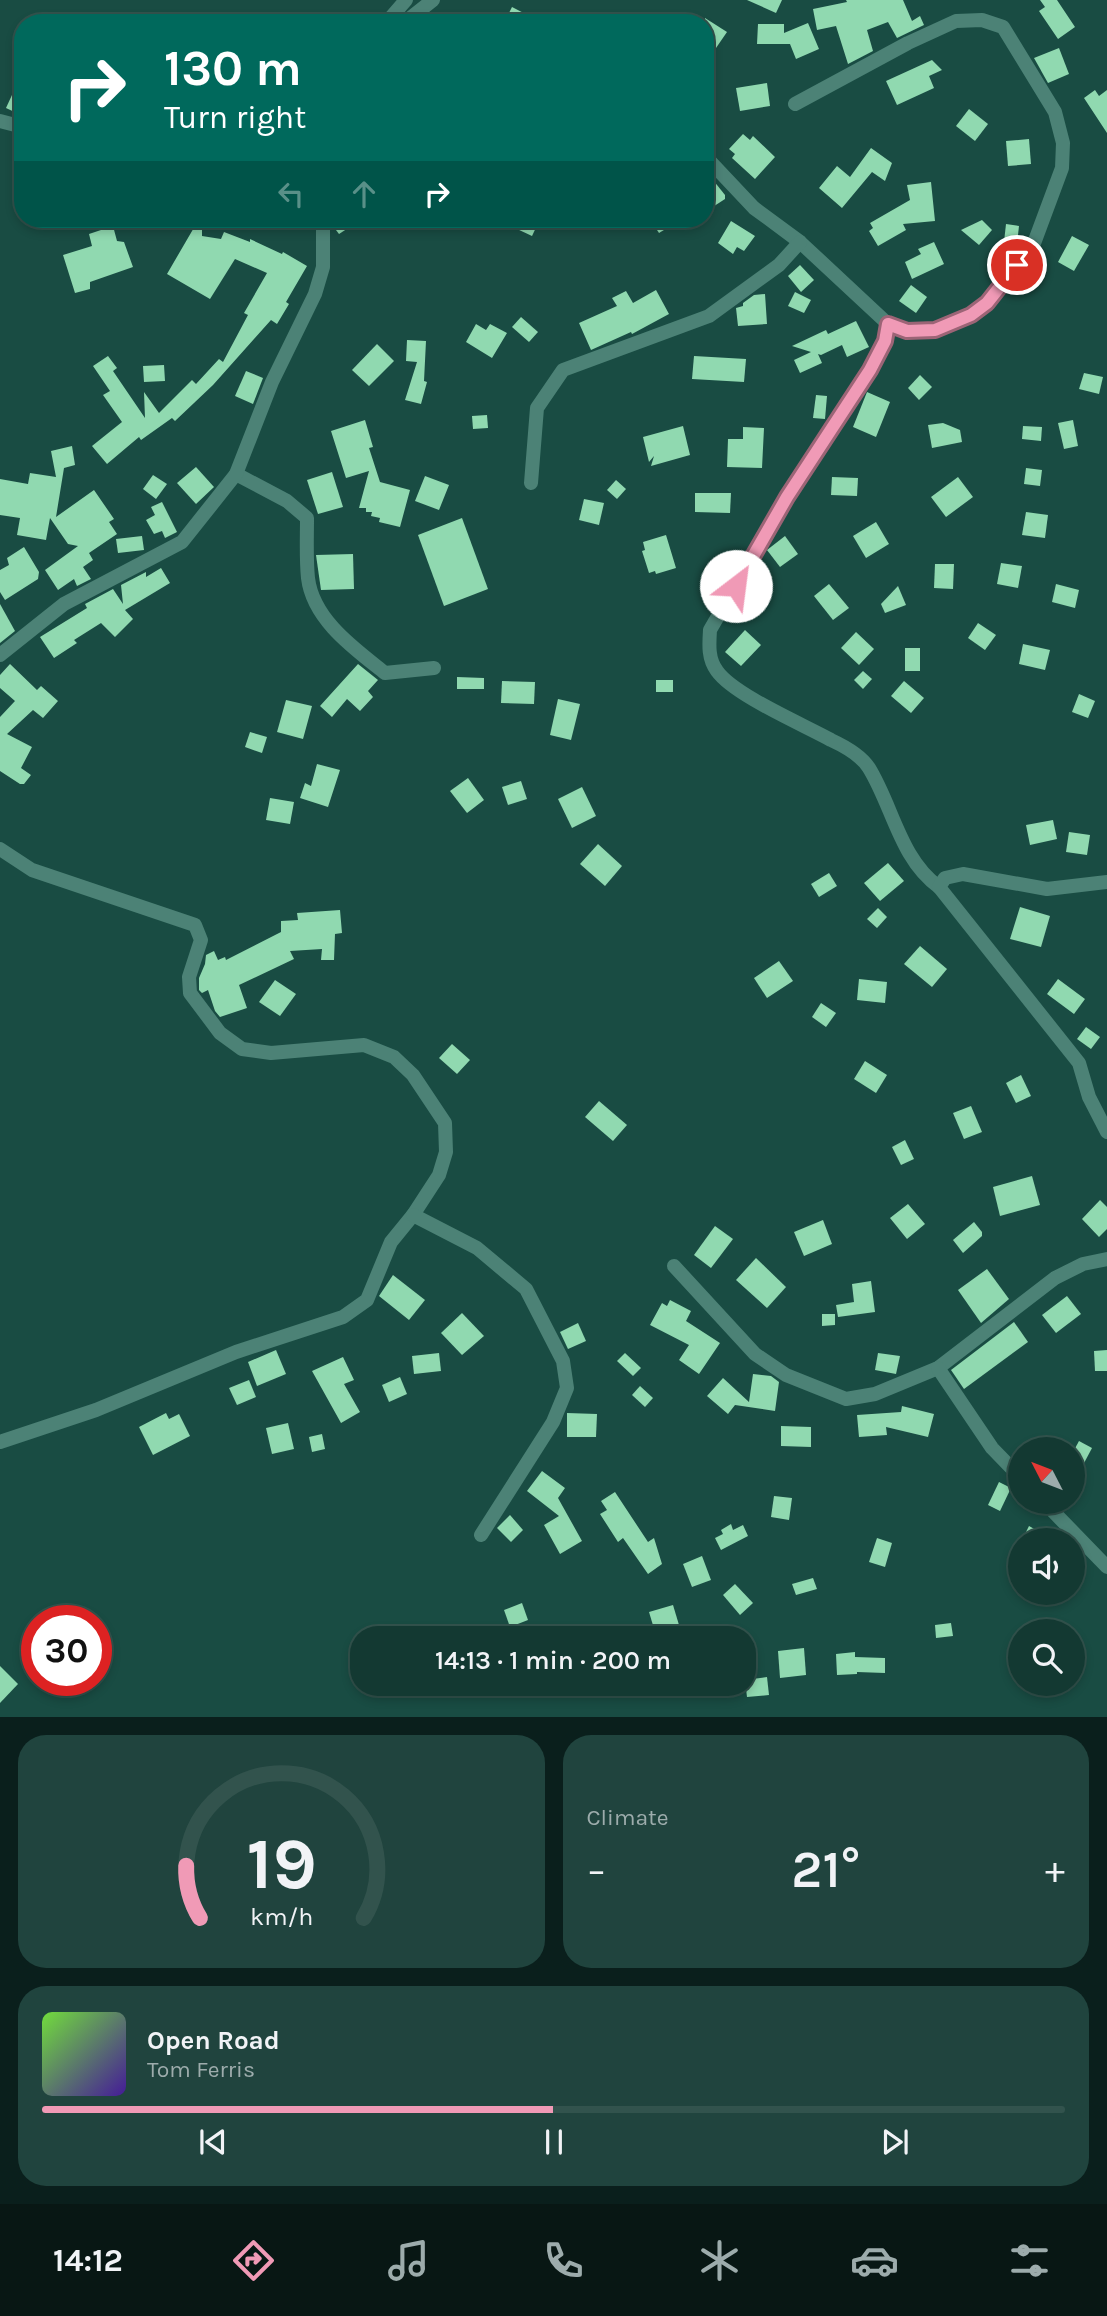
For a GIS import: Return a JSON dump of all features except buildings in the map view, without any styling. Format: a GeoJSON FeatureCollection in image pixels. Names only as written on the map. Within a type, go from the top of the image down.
{"type":"FeatureCollection","features":[{"type":"Feature","properties":{"kind":"street"},"geometry":{"type":"LineString","coordinates":[[394,14],[406,0]]}},
{"type":"Feature","properties":{"kind":"street"},"geometry":{"type":"LineString","coordinates":[[415,14],[433,0]]}},
{"type":"Feature","properties":{"kind":"street"},"geometry":{"type":"LineString","coordinates":[[714,166],[754,208],[800,242],[888,324],[907,331],[935,330],[971,315],[987,303],[1033,246],[1062,168],[1063,143],[1055,112],[1003,27],[982,20],[956,21],[794,104]]}},
{"type":"Feature","properties":{"kind":"street"},"geometry":{"type":"LineString","coordinates":[[0,655],[64,604],[182,542],[236,474],[272,382],[315,294],[323,267],[323,228]]}},
{"type":"Feature","properties":{"kind":"street"},"geometry":{"type":"LineString","coordinates":[[531,483],[537,408],[563,370],[709,316],[779,265],[800,242]]}},
{"type":"Feature","properties":{"kind":"street"},"geometry":{"type":"LineString","coordinates":[[888,324],[885,341],[870,370],[787,497],[710,630],[709,654],[716,671],[734,688],[847,748],[868,766],[906,847],[928,879],[939,887],[1079,1063],[1089,1097],[1107,1132]]}},
{"type":"Feature","properties":{"kind":"street"},"geometry":{"type":"LineString","coordinates":[[236,474],[287,501],[307,519],[308,579],[314,598],[341,638],[385,673],[434,668]]}},
{"type":"Feature","properties":{"kind":"street"},"geometry":{"type":"LineString","coordinates":[[0,849],[32,870],[195,925],[201,940],[189,977],[190,993],[219,1033],[242,1049],[271,1054],[364,1045],[394,1057],[413,1075],[445,1123],[446,1152],[439,1175],[413,1215],[391,1242],[367,1300],[343,1317],[236,1352],[96,1410],[0,1442]]}},
{"type":"Feature","properties":{"kind":"street"},"geometry":{"type":"LineString","coordinates":[[939,887],[945,878],[963,874],[1047,889],[1107,882]]}},
{"type":"Feature","properties":{"kind":"street"},"geometry":{"type":"LineString","coordinates":[[413,1215],[477,1248],[526,1289],[563,1361],[567,1388],[553,1422],[481,1535]]}},
{"type":"Feature","properties":{"kind":"street"},"geometry":{"type":"LineString","coordinates":[[674,1266],[755,1354],[786,1375],[846,1399],[875,1394],[938,1368],[1055,1278],[1083,1264],[1107,1259]]}},
{"type":"Feature","properties":{"kind":"street"},"geometry":{"type":"LineString","coordinates":[[938,1368],[992,1448],[1008,1465]]}},
{"type":"Feature","properties":{"kind":"street"},"geometry":{"type":"LineString","coordinates":[[1056,1514],[1107,1567]]}},
{"type":"Feature","properties":{"kind":"route"},"geometry":{"type":"LineString","coordinates":[[736,586],[787,497],[870,370],[885,341],[888,324],[907,331],[935,330],[971,315],[987,303],[1017,265]]}}]}
